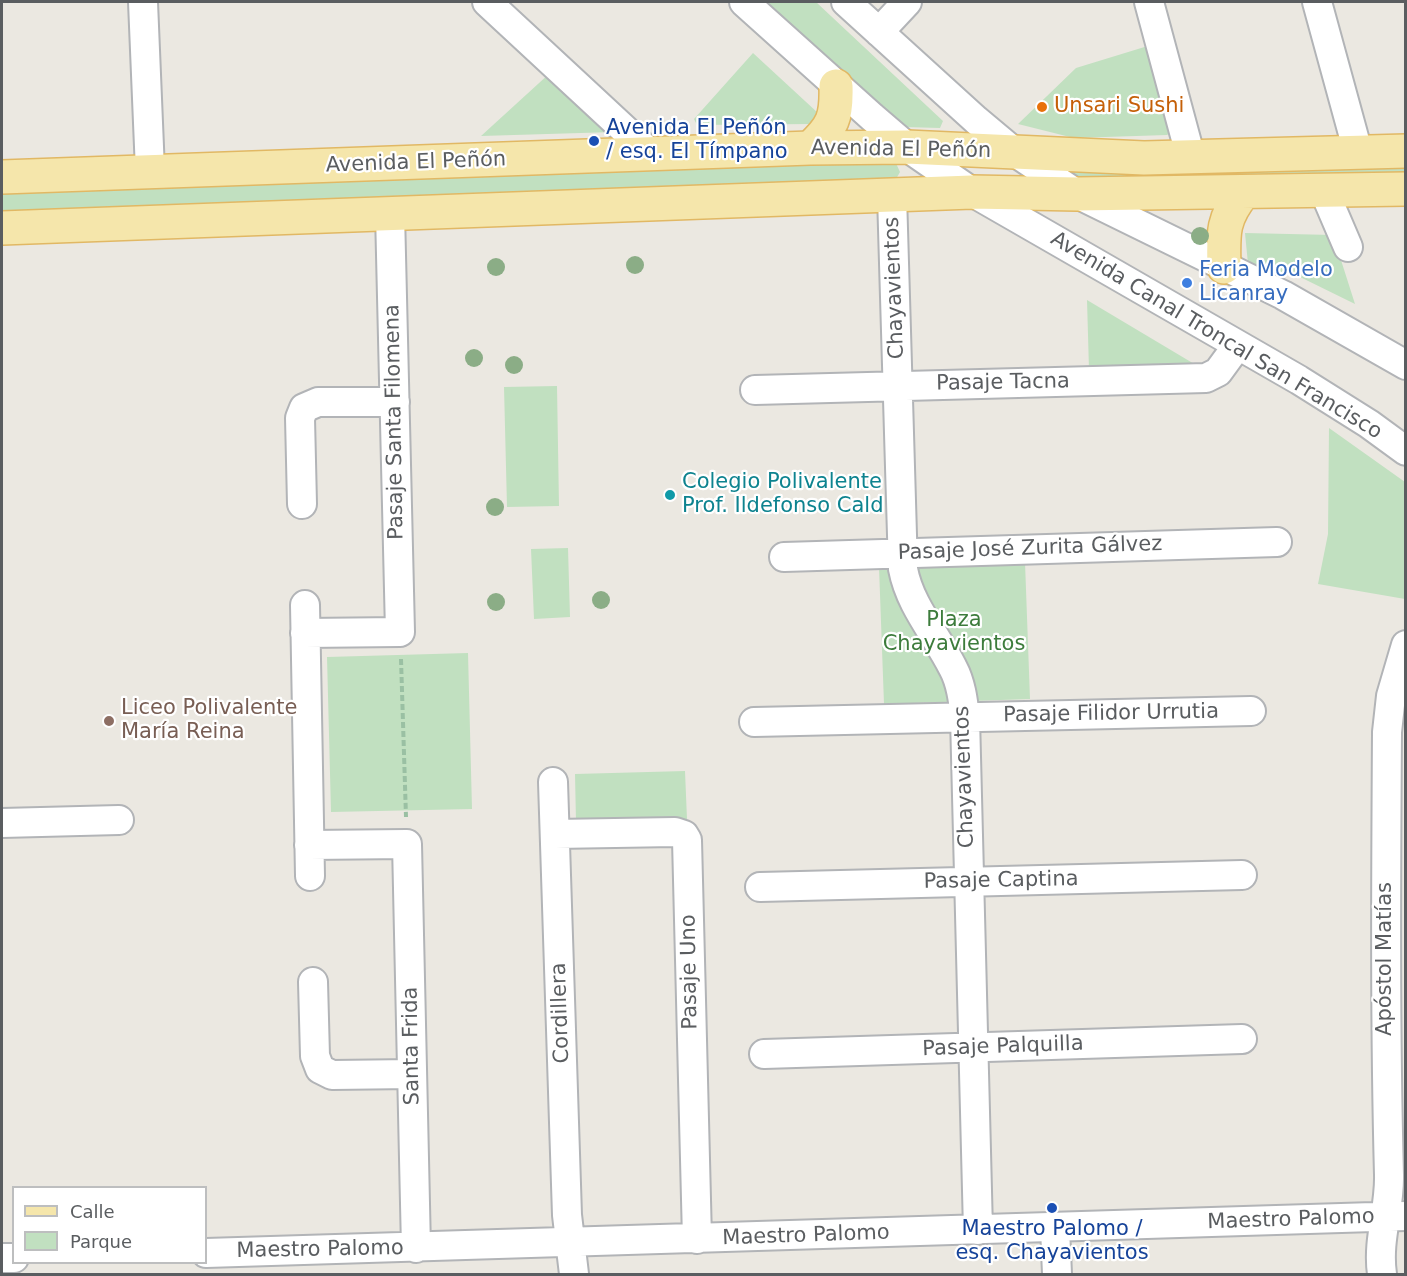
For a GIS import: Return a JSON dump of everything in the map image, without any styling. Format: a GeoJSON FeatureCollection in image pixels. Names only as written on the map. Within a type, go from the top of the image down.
{"type":"FeatureCollection","features":[{"type":"Feature","properties":{"kind":"main road"},"geometry":{"type":"LineString","coordinates":[[810,148],[833,122],[837,108],[836,86]]}},
{"type":"Feature","properties":{"kind":"main road","name":"Avenida El Peñón"},"geometry":{"type":"LineString","coordinates":[[5,181],[150,171],[810,148],[907,147],[1098,157],[1191,158],[1406,151]]}},
{"type":"Feature","properties":{"kind":"main road","name":"Avenida El Peñón"},"geometry":{"type":"LineString","coordinates":[[6,223],[390,213],[972,192],[1077,194],[1406,189]]}},
{"type":"Feature","properties":{"kind":"main road"},"geometry":{"type":"LineString","coordinates":[[1224,267],[1224,233],[1227,215],[1244,192]]}},
{"type":"Feature","properties":{"kind":"street"},"geometry":{"type":"LineString","coordinates":[[143,2],[150,171]]}},
{"type":"Feature","properties":{"kind":"street"},"geometry":{"type":"LineString","coordinates":[[487,2],[652,155]]}},
{"type":"Feature","properties":{"kind":"street","name":"Avenida Canal Troncal San Francisco"},"geometry":{"type":"LineString","coordinates":[[744,2],[907,147],[972,192],[1299,380],[1369,424],[1406,451]]}},
{"type":"Feature","properties":{"kind":"street"},"geometry":{"type":"LineString","coordinates":[[846,2],[1013,152],[1077,194],[1341,326],[1406,365]]}},
{"type":"Feature","properties":{"kind":"street"},"geometry":{"type":"LineString","coordinates":[[879,32],[907,2]]}},
{"type":"Feature","properties":{"kind":"street"},"geometry":{"type":"LineString","coordinates":[[1149,2],[1191,158]]}},
{"type":"Feature","properties":{"kind":"street"},"geometry":{"type":"LineString","coordinates":[[1317,2],[1358,152]]}},
{"type":"Feature","properties":{"kind":"street"},"geometry":{"type":"LineString","coordinates":[[1324,191],[1348,247]]}},
{"type":"Feature","properties":{"kind":"street","name":"Chayavientos"},"geometry":{"type":"LineString","coordinates":[[892,195],[902,554],[910,594],[954,669],[962,692],[965,717],[978,1230]]}},
{"type":"Feature","properties":{"kind":"street","name":"Pasaje Santa Filomena"},"geometry":{"type":"LineString","coordinates":[[390,213],[400,632]]}},
{"type":"Feature","properties":{"kind":"street","name":"Pasaje Tacna"},"geometry":{"type":"LineString","coordinates":[[755,390],[1206,378],[1218,372],[1238,346]]}},
{"type":"Feature","properties":{"kind":"street"},"geometry":{"type":"LineString","coordinates":[[302,504],[300,418],[304,408],[318,402],[395,402]]}},
{"type":"Feature","properties":{"kind":"street","name":"Pasaje José Zurita Gálvez"},"geometry":{"type":"LineString","coordinates":[[784,557],[1276,542]]}},
{"type":"Feature","properties":{"kind":"street"},"geometry":{"type":"LineString","coordinates":[[304,605],[310,876]]}},
{"type":"Feature","properties":{"kind":"street"},"geometry":{"type":"LineString","coordinates":[[305,633],[400,632]]}},
{"type":"Feature","properties":{"kind":"street","name":"Apóstol Matías"},"geometry":{"type":"LineString","coordinates":[[1382,1275],[1380,1243],[1395,1216],[1390,1183],[1396,1042],[1397,716],[1406,645]]}},
{"type":"Feature","properties":{"kind":"street","name":"Pasaje Filidor Urrutia"},"geometry":{"type":"LineString","coordinates":[[754,722],[1251,711]]}},
{"type":"Feature","properties":{"kind":"street","name":"Cordillera"},"geometry":{"type":"LineString","coordinates":[[553,782],[570,1243],[574,1275]]}},
{"type":"Feature","properties":{"kind":"street"},"geometry":{"type":"LineString","coordinates":[[2,823],[119,820]]}},
{"type":"Feature","properties":{"kind":"street","name":"Pasaje Uno"},"geometry":{"type":"LineString","coordinates":[[555,834],[675,832],[684,835],[687,840],[697,1239]]}},
{"type":"Feature","properties":{"kind":"street"},"geometry":{"type":"LineString","coordinates":[[309,845],[407,844]]}},
{"type":"Feature","properties":{"kind":"street","name":"Santa Frida"},"geometry":{"type":"LineString","coordinates":[[407,844],[416,1248]]}},
{"type":"Feature","properties":{"kind":"street","name":"Pasaje Captina"},"geometry":{"type":"LineString","coordinates":[[760,887],[1242,875]]}},
{"type":"Feature","properties":{"kind":"street"},"geometry":{"type":"LineString","coordinates":[[313,982],[315,1056],[320,1069],[332,1075],[412,1074]]}},
{"type":"Feature","properties":{"kind":"street","name":"Pasaje Palquilla"},"geometry":{"type":"LineString","coordinates":[[764,1054],[1242,1040]]}},
{"type":"Feature","properties":{"kind":"street","name":"Maestro Palomo"},"geometry":{"type":"LineString","coordinates":[[207,1253],[1395,1216]]}},
{"type":"Feature","properties":{"kind":"street"},"geometry":{"type":"LineString","coordinates":[[1055,1228],[1057,1275]]}},
{"type":"Feature","properties":{"kind":"path"},"geometry":{"type":"LineString","coordinates":[[400,632],[407,844]]}},
{"type":"Feature","properties":{"kind":"green space"},"geometry":{"type":"Polygon","coordinates":[[[763,2],[816,2],[943,121],[940,128],[904,127],[763,2]]]}},
{"type":"Feature","properties":{"kind":"green space"},"geometry":{"type":"Polygon","coordinates":[[[1151,45],[1178,128],[1167,135],[1074,138],[1018,124],[1076,68],[1151,45]]]}},
{"type":"Feature","properties":{"kind":"green space"},"geometry":{"type":"Polygon","coordinates":[[[753,53],[818,113],[813,124],[697,125],[694,119],[753,53]]]}},
{"type":"Feature","properties":{"kind":"green space"},"geometry":{"type":"Polygon","coordinates":[[[550,73],[614,132],[481,136],[550,73]]]}},
{"type":"Feature","properties":{"kind":"green space"},"geometry":{"type":"Polygon","coordinates":[[[894,159],[900,172],[896,179],[2,213],[2,185],[894,159]]]}},
{"type":"Feature","properties":{"kind":"green space"},"geometry":{"type":"Polygon","coordinates":[[[1406,159],[1405,174],[1082,182],[1068,170],[1406,159]]]}},
{"type":"Feature","properties":{"kind":"green space"},"geometry":{"type":"Polygon","coordinates":[[[1245,233],[1333,235],[1355,304],[1298,276],[1248,264],[1245,233]]]}},
{"type":"Feature","properties":{"kind":"green space"},"geometry":{"type":"Polygon","coordinates":[[[1087,300],[1201,368],[1089,370],[1087,300]]]}},
{"type":"Feature","properties":{"kind":"green space"},"geometry":{"type":"Polygon","coordinates":[[[557,386],[559,506],[507,507],[504,387],[557,386]]]}},
{"type":"Feature","properties":{"kind":"green space"},"geometry":{"type":"Polygon","coordinates":[[[1329,428],[1405,482],[1405,599],[1318,584],[1328,534],[1329,428]]]}},
{"type":"Feature","properties":{"kind":"green space"},"geometry":{"type":"Polygon","coordinates":[[[568,548],[570,617],[534,619],[531,549],[568,548]]]}},
{"type":"Feature","properties":{"kind":"green space","name":"Plaza Chayavientos"},"geometry":{"type":"Polygon","coordinates":[[[1025,562],[1030,699],[884,704],[879,567],[1025,562]]]}},
{"type":"Feature","properties":{"kind":"green space"},"geometry":{"type":"Polygon","coordinates":[[[468,653],[472,809],[331,812],[327,657],[468,653]]]}},
{"type":"Feature","properties":{"kind":"green space"},"geometry":{"type":"Polygon","coordinates":[[[685,771],[687,819],[576,822],[575,774],[685,771]]]}},
{"type":"Feature","properties":{"kind":"place","name":"Unsari Sushi"},"geometry":{"type":"Point","coordinates":[1042,107]}},
{"type":"Feature","properties":{"kind":"place","name":"Avenida El Peñón / esq. El Tímpano"},"geometry":{"type":"Point","coordinates":[594,141]}},
{"type":"Feature","properties":{"kind":"place","name":"Feria Modelo Licanray"},"geometry":{"type":"Point","coordinates":[1187,283]}},
{"type":"Feature","properties":{"kind":"place","name":"Colegio Polivalente Prof. Ildefonso Cald"},"geometry":{"type":"Point","coordinates":[670,495]}},
{"type":"Feature","properties":{"kind":"place","name":"Liceo Polivalente María Reina"},"geometry":{"type":"Point","coordinates":[109,721]}},
{"type":"Feature","properties":{"kind":"place","name":"Maestro Palomo / esq. Chayavientos"},"geometry":{"type":"Point","coordinates":[1052,1208]}}]}
